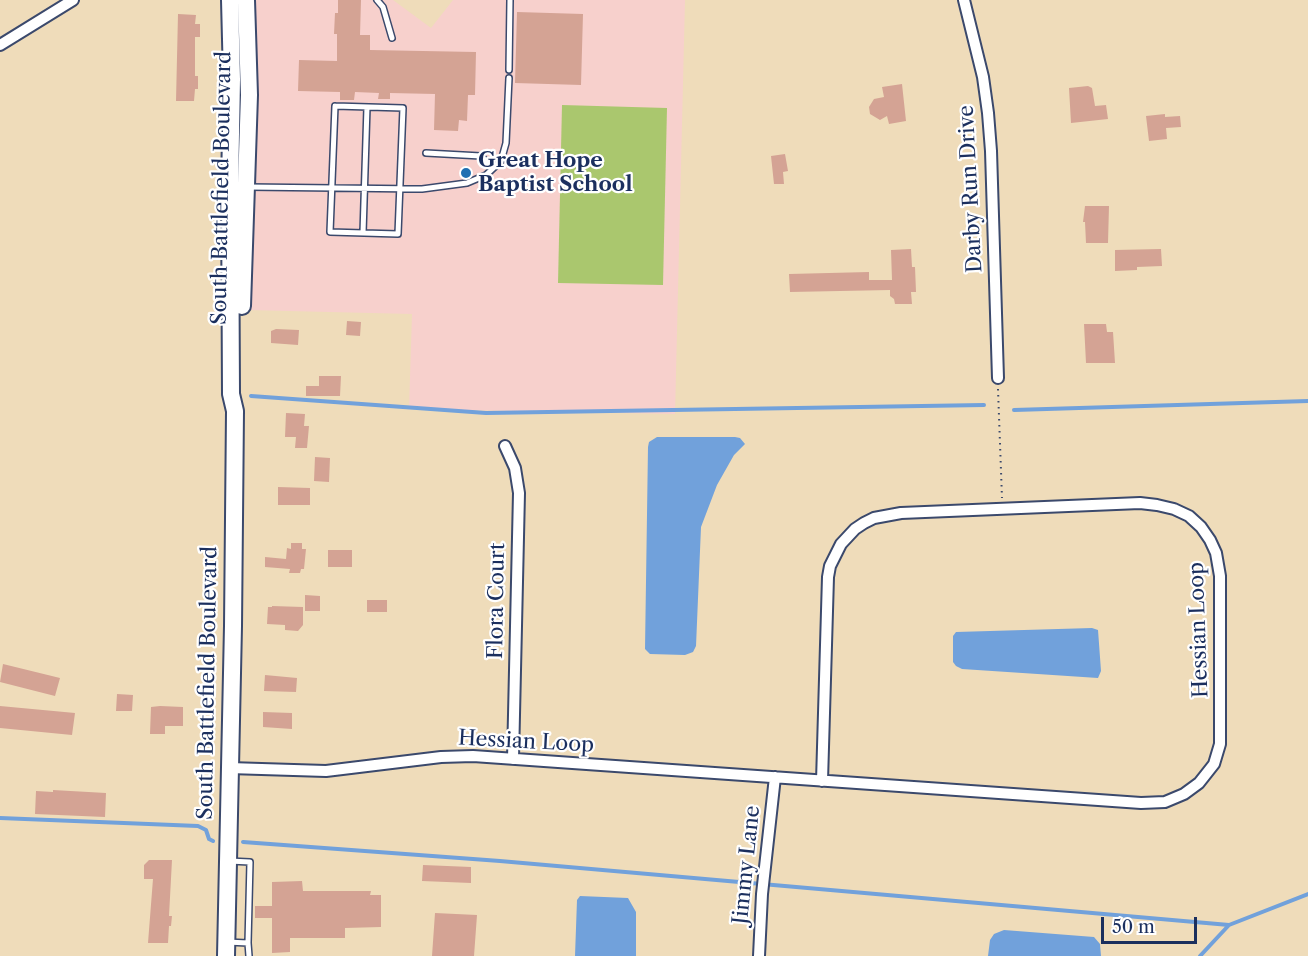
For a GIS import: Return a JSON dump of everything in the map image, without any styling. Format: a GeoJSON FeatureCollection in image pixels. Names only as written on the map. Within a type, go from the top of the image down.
{"type":"FeatureCollection","features":[{"type":"Feature","properties":{"kind":"main road","name":"South Battlefield Boulevard"},"geometry":{"type":"LineString","coordinates":[[226,949],[235,411],[241,393],[230,0]]}},
{"type":"Feature","properties":{"kind":"main road","name":"South Battlefield Boulevard"},"geometry":{"type":"LineString","coordinates":[[237,187],[249,95],[246,0]]}},
{"type":"Feature","properties":{"kind":"street"},"geometry":{"type":"LineString","coordinates":[[0,45],[73,0]]}},
{"type":"Feature","properties":{"kind":"street","name":"Darby Run Drive"},"geometry":{"type":"LineString","coordinates":[[964,0],[983,77],[988,113],[998,378]]}},
{"type":"Feature","properties":{"kind":"street","name":"Flora Court"},"geometry":{"type":"LineString","coordinates":[[505,446],[515,468],[519,493],[513,759]]}},
{"type":"Feature","properties":{"kind":"street","name":"Hessian Loop"},"geometry":{"type":"LineString","coordinates":[[229,768],[326,771],[457,756],[513,759],[822,781],[1153,803],[1165,802],[1184,794],[1199,783],[1217,757],[1221,738],[1220,576],[1216,553],[1210,540],[1189,516],[1174,508],[1140,504],[887,514],[864,523],[847,536],[841,544],[830,566],[828,577],[822,781]]}},
{"type":"Feature","properties":{"kind":"street","name":"Jimmy Lane"},"geometry":{"type":"LineString","coordinates":[[759,956],[762,894],[775,777]]}},
{"type":"Feature","properties":{"kind":"lane"},"geometry":{"type":"LineString","coordinates":[[377,0],[383,7],[392,38]]}},
{"type":"Feature","properties":{"kind":"lane"},"geometry":{"type":"LineString","coordinates":[[509,70],[510,0]]}},
{"type":"Feature","properties":{"kind":"lane"},"geometry":{"type":"LineString","coordinates":[[237,187],[422,189],[467,183],[486,174],[501,161],[506,143],[508,78]]}},
{"type":"Feature","properties":{"kind":"lane"},"geometry":{"type":"LineString","coordinates":[[335,106],[402,108],[398,234],[330,232],[332,188],[335,106]]}},
{"type":"Feature","properties":{"kind":"lane"},"geometry":{"type":"LineString","coordinates":[[363,233],[367,107]]}},
{"type":"Feature","properties":{"kind":"lane"},"geometry":{"type":"LineString","coordinates":[[426,153],[482,156],[493,168]]}},
{"type":"Feature","properties":{"kind":"lane"},"geometry":{"type":"LineString","coordinates":[[228,861],[250,862],[249,956]]}},
{"type":"Feature","properties":{"kind":"lane"},"geometry":{"type":"LineString","coordinates":[[226,949],[248,943]]}},
{"type":"Feature","properties":{"kind":"path"},"geometry":{"type":"LineString","coordinates":[[998,378],[1002,509]]}},
{"type":"Feature","properties":{"kind":"shaded area","name":"Great Hope Baptist School"},"geometry":{"type":"Polygon","coordinates":[[[253,0],[393,0],[431,28],[453,0],[685,0],[675,414],[409,409],[412,314],[247,310],[253,0]]]}},
{"type":"Feature","properties":{"kind":"green space"},"geometry":{"type":"Polygon","coordinates":[[[562,105],[667,108],[663,285],[558,283],[562,105]]]}},
{"type":"Feature","properties":{"kind":"water"},"geometry":{"type":"Polygon","coordinates":[[[657,437],[735,437],[740,438],[745,444],[734,455],[717,485],[701,527],[696,646],[693,652],[685,655],[650,654],[645,649],[648,447],[649,442],[657,437]]]}},
{"type":"Feature","properties":{"kind":"water"},"geometry":{"type":"Polygon","coordinates":[[[1092,628],[1098,630],[1101,671],[1098,678],[962,669],[953,662],[953,636],[956,632],[1092,628]]]}},
{"type":"Feature","properties":{"kind":"water"},"geometry":{"type":"Polygon","coordinates":[[[580,896],[628,898],[636,912],[636,956],[575,956],[577,900],[580,896]]]}},
{"type":"Feature","properties":{"kind":"water"},"geometry":{"type":"Polygon","coordinates":[[[1004,930],[1094,937],[1100,944],[1101,956],[988,956],[990,940],[994,934],[1004,930]]]}},
{"type":"Feature","properties":{"kind":"building"},"geometry":{"type":"Polygon","coordinates":[[[338,0],[361,0],[360,35],[370,35],[370,50],[476,52],[475,95],[468,95],[467,121],[459,120],[458,131],[434,130],[435,94],[390,93],[390,99],[378,99],[379,93],[355,92],[354,100],[340,100],[340,92],[298,91],[299,60],[337,61],[337,34],[334,34],[338,0]]]}},
{"type":"Feature","properties":{"kind":"building"},"geometry":{"type":"Polygon","coordinates":[[[517,12],[583,14],[581,85],[515,83],[517,12]]]}},
{"type":"Feature","properties":{"kind":"building"},"geometry":{"type":"Polygon","coordinates":[[[178,14],[196,15],[195,24],[200,24],[200,37],[195,37],[195,76],[198,76],[198,89],[195,89],[194,101],[176,101],[178,14]]]}},
{"type":"Feature","properties":{"kind":"building"},"geometry":{"type":"Polygon","coordinates":[[[902,84],[906,121],[889,124],[887,116],[880,120],[870,114],[869,107],[874,99],[884,97],[882,87],[902,84]]]}},
{"type":"Feature","properties":{"kind":"building"},"geometry":{"type":"Polygon","coordinates":[[[1088,86],[1092,88],[1095,106],[1106,105],[1108,119],[1071,123],[1069,88],[1088,86]]]}},
{"type":"Feature","properties":{"kind":"building"},"geometry":{"type":"Polygon","coordinates":[[[1165,114],[1165,117],[1180,116],[1181,127],[1166,128],[1167,139],[1149,141],[1146,116],[1165,114]]]}},
{"type":"Feature","properties":{"kind":"building"},"geometry":{"type":"Polygon","coordinates":[[[785,154],[788,171],[783,172],[784,184],[774,184],[771,156],[785,154]]]}},
{"type":"Feature","properties":{"kind":"building"},"geometry":{"type":"Polygon","coordinates":[[[1085,206],[1109,206],[1108,243],[1086,243],[1085,222],[1083,222],[1085,206]]]}},
{"type":"Feature","properties":{"kind":"building"},"geometry":{"type":"Polygon","coordinates":[[[911,249],[912,267],[915,267],[916,292],[911,292],[912,304],[895,304],[894,299],[890,296],[890,290],[790,292],[789,274],[869,272],[869,280],[892,280],[891,250],[911,249]]]}},
{"type":"Feature","properties":{"kind":"building"},"geometry":{"type":"Polygon","coordinates":[[[1161,249],[1162,266],[1115,271],[1115,250],[1161,249]]]}},
{"type":"Feature","properties":{"kind":"building"},"geometry":{"type":"Polygon","coordinates":[[[347,321],[361,322],[360,336],[346,335],[347,321]]]}},
{"type":"Feature","properties":{"kind":"building"},"geometry":{"type":"Polygon","coordinates":[[[1084,324],[1106,324],[1107,332],[1113,332],[1115,363],[1086,363],[1084,324]]]}},
{"type":"Feature","properties":{"kind":"building"},"geometry":{"type":"Polygon","coordinates":[[[276,329],[299,330],[298,345],[271,343],[271,331],[276,329]]]}},
{"type":"Feature","properties":{"kind":"building"},"geometry":{"type":"Polygon","coordinates":[[[319,376],[341,376],[340,396],[306,396],[306,386],[319,386],[319,376]]]}},
{"type":"Feature","properties":{"kind":"building"},"geometry":{"type":"Polygon","coordinates":[[[286,413],[305,414],[304,426],[309,426],[307,448],[295,448],[296,437],[285,437],[286,413]]]}},
{"type":"Feature","properties":{"kind":"building"},"geometry":{"type":"Polygon","coordinates":[[[315,457],[330,458],[329,482],[314,481],[315,457]]]}},
{"type":"Feature","properties":{"kind":"building"},"geometry":{"type":"Polygon","coordinates":[[[278,487],[310,488],[310,505],[278,505],[278,487]]]}},
{"type":"Feature","properties":{"kind":"building"},"geometry":{"type":"Polygon","coordinates":[[[291,543],[302,543],[302,549],[306,549],[304,569],[301,569],[300,573],[289,573],[290,569],[265,567],[265,557],[286,559],[287,548],[291,549],[291,543]]]}},
{"type":"Feature","properties":{"kind":"building"},"geometry":{"type":"Polygon","coordinates":[[[328,550],[352,550],[352,567],[328,567],[328,550]]]}},
{"type":"Feature","properties":{"kind":"building"},"geometry":{"type":"Polygon","coordinates":[[[305,595],[320,596],[320,611],[305,611],[305,595]]]}},
{"type":"Feature","properties":{"kind":"building"},"geometry":{"type":"Polygon","coordinates":[[[367,600],[387,600],[387,612],[367,612],[367,600]]]}},
{"type":"Feature","properties":{"kind":"building"},"geometry":{"type":"Polygon","coordinates":[[[268,607],[303,607],[303,625],[298,631],[285,630],[285,625],[267,624],[268,607]]]}},
{"type":"Feature","properties":{"kind":"building"},"geometry":{"type":"Polygon","coordinates":[[[3,664],[60,678],[55,696],[0,682],[3,664]]]}},
{"type":"Feature","properties":{"kind":"building"},"geometry":{"type":"Polygon","coordinates":[[[265,675],[297,678],[296,692],[264,691],[265,675]]]}},
{"type":"Feature","properties":{"kind":"building"},"geometry":{"type":"Polygon","coordinates":[[[117,694],[133,695],[132,711],[116,711],[117,694]]]}},
{"type":"Feature","properties":{"kind":"building"},"geometry":{"type":"Polygon","coordinates":[[[0,706],[75,713],[72,735],[0,728],[0,706]]]}},
{"type":"Feature","properties":{"kind":"building"},"geometry":{"type":"Polygon","coordinates":[[[151,707],[183,707],[183,726],[165,726],[165,734],[150,734],[151,707]]]}},
{"type":"Feature","properties":{"kind":"building"},"geometry":{"type":"Polygon","coordinates":[[[263,712],[292,713],[292,729],[263,727],[263,712]]]}},
{"type":"Feature","properties":{"kind":"building"},"geometry":{"type":"Polygon","coordinates":[[[53,790],[106,793],[105,817],[35,814],[36,791],[53,792],[53,790]]]}},
{"type":"Feature","properties":{"kind":"building"},"geometry":{"type":"Polygon","coordinates":[[[149,860],[172,860],[169,916],[172,916],[168,943],[148,943],[153,879],[144,879],[144,865],[149,860]]]}},
{"type":"Feature","properties":{"kind":"building"},"geometry":{"type":"Polygon","coordinates":[[[423,865],[471,867],[471,883],[422,881],[423,865]]]}},
{"type":"Feature","properties":{"kind":"building"},"geometry":{"type":"Polygon","coordinates":[[[302,881],[303,891],[371,891],[370,895],[381,895],[381,927],[345,928],[345,938],[290,938],[290,952],[272,953],[272,918],[255,918],[255,906],[272,906],[272,882],[302,881]]]}},
{"type":"Feature","properties":{"kind":"building"},"geometry":{"type":"Polygon","coordinates":[[[435,913],[477,915],[474,956],[432,956],[435,913]]]}},
{"type":"Feature","properties":{"kind":"waterway"},"geometry":{"type":"LineString","coordinates":[[251,396],[486,413],[984,405]]}},
{"type":"Feature","properties":{"kind":"waterway"},"geometry":{"type":"LineString","coordinates":[[1014,410],[1308,401]]}},
{"type":"Feature","properties":{"kind":"waterway"},"geometry":{"type":"LineString","coordinates":[[0,818],[198,826],[206,830],[209,839],[213,841]]}},
{"type":"Feature","properties":{"kind":"waterway"},"geometry":{"type":"LineString","coordinates":[[243,842],[500,861],[1229,925]]}},
{"type":"Feature","properties":{"kind":"waterway"},"geometry":{"type":"LineString","coordinates":[[1200,956],[1229,925],[1308,894]]}},
{"type":"Feature","properties":{"kind":"place","name":"Great Hope Baptist School"},"geometry":{"type":"Point","coordinates":[466,173]}}]}
